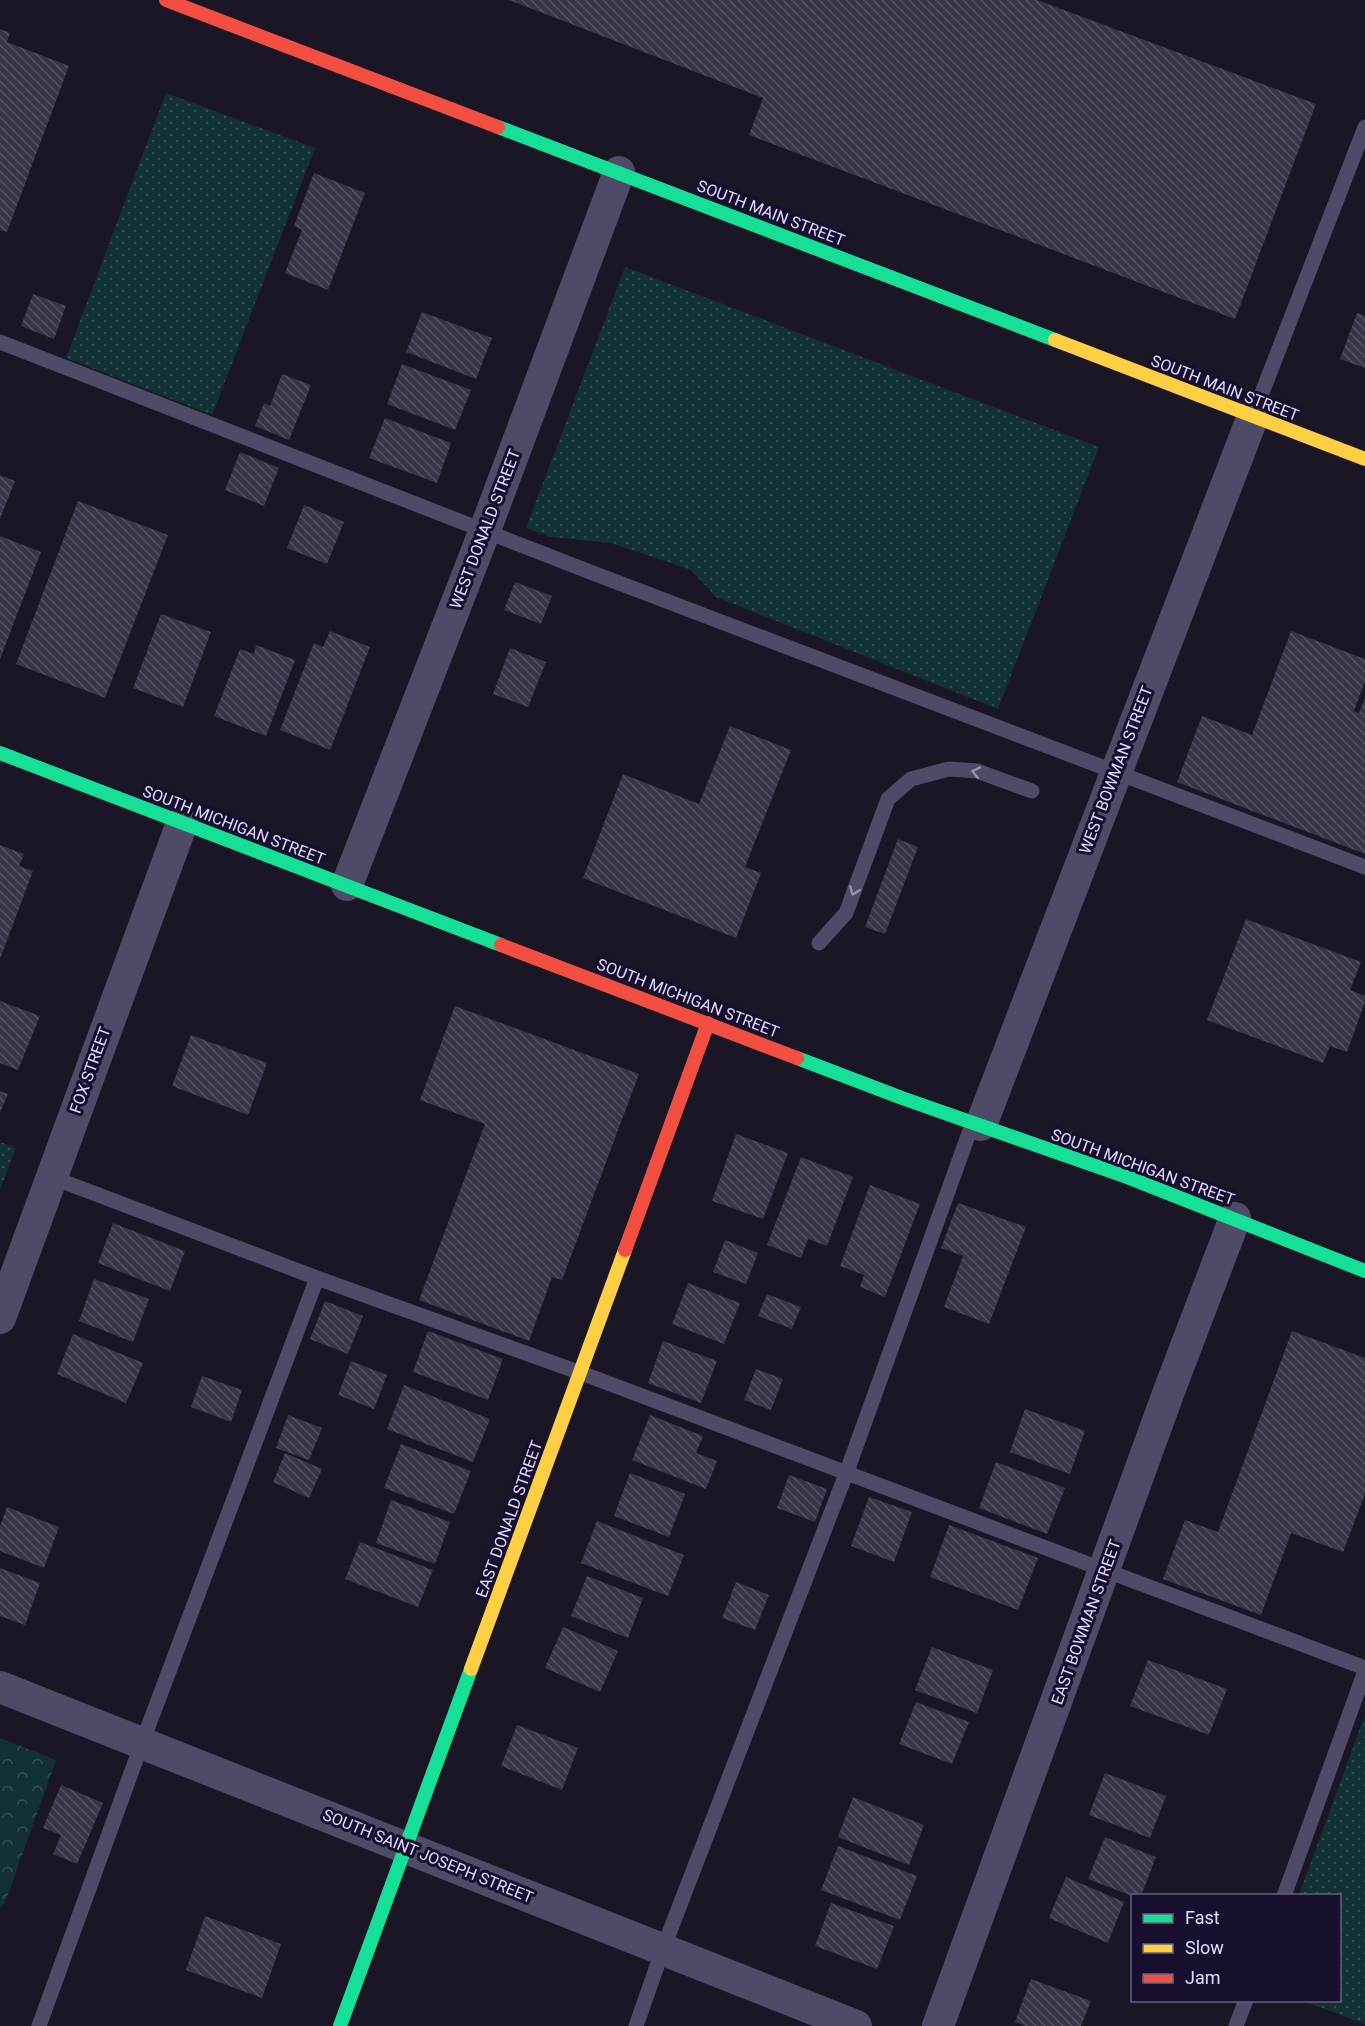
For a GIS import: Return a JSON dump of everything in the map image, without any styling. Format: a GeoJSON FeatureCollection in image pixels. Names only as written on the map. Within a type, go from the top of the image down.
{"type":"FeatureCollection","features":[{"type":"Feature","properties":{"kind":"main road","name":"SOUTH MAIN STREET"},"geometry":{"type":"LineString","coordinates":[[165,0],[1365,459]]}},
{"type":"Feature","properties":{"kind":"main road","name":"SOUTH MICHIGAN STREET"},"geometry":{"type":"LineString","coordinates":[[0,753],[902,1098],[1234,1218],[1365,1270]]}},
{"type":"Feature","properties":{"kind":"main road","name":"EAST DONALD STREET"},"geometry":{"type":"LineString","coordinates":[[340,2026],[708,1023]]}},
{"type":"Feature","properties":{"kind":"street","name":"WEST DONALD STREET"},"geometry":{"type":"LineString","coordinates":[[347,885],[485,530],[619,172]]}},
{"type":"Feature","properties":{"kind":"street","name":"WEST BOWMAN STREET"},"geometry":{"type":"LineString","coordinates":[[977,1124],[1252,416]]}},
{"type":"Feature","properties":{"kind":"street","name":"FOX STREET"},"geometry":{"type":"LineString","coordinates":[[0,1318],[182,823]]}},
{"type":"Feature","properties":{"kind":"street","name":"EAST BOWMAN STREET"},"geometry":{"type":"LineString","coordinates":[[938,2026],[1234,1218]]}},
{"type":"Feature","properties":{"kind":"street","name":"SOUTH SAINT JOSEPH STREET"},"geometry":{"type":"LineString","coordinates":[[0,1687],[855,2026]]}},
{"type":"Feature","properties":{"kind":"lane"},"geometry":{"type":"LineString","coordinates":[[1252,416],[1365,127]]}},
{"type":"Feature","properties":{"kind":"lane"},"geometry":{"type":"LineString","coordinates":[[0,342],[1365,867]]}},
{"type":"Feature","properties":{"kind":"lane"},"geometry":{"type":"LineString","coordinates":[[819,943],[846,913],[888,800],[910,779],[949,770],[978,771],[1032,791]]}},
{"type":"Feature","properties":{"kind":"lane"},"geometry":{"type":"LineString","coordinates":[[636,2026],[977,1124]]}},
{"type":"Feature","properties":{"kind":"lane"},"geometry":{"type":"LineString","coordinates":[[51,1177],[317,1278],[580,1373],[1365,1670],[1285,1894]]}},
{"type":"Feature","properties":{"kind":"lane"},"geometry":{"type":"LineString","coordinates":[[39,2026],[142,1743],[317,1278]]}},
{"type":"Feature","properties":{"kind":"lane"},"geometry":{"type":"LineString","coordinates":[[1236,2026],[1246,2002]]}},
{"type":"Feature","properties":{"kind":"green space"},"geometry":{"type":"Polygon","coordinates":[[[166,93],[315,148],[212,415],[66,358],[166,93]]]}},
{"type":"Feature","properties":{"kind":"green space"},"geometry":{"type":"Polygon","coordinates":[[[625,267],[1099,447],[998,709],[716,597],[691,570],[611,543],[551,537],[526,528],[625,267]]]}},
{"type":"Feature","properties":{"kind":"green space"},"geometry":{"type":"Polygon","coordinates":[[[0,1142],[16,1148],[0,1190],[0,1142]]]}},
{"type":"Feature","properties":{"kind":"green space"},"geometry":{"type":"Polygon","coordinates":[[[1365,1715],[1365,2024],[1306,2002],[1341,2002],[1341,1894],[1299,1894],[1365,1715]]]}},
{"type":"Feature","properties":{"kind":"green space"},"geometry":{"type":"Polygon","coordinates":[[[0,1738],[56,1760],[5,1903],[0,1908],[0,1738]]]}},
{"type":"Feature","properties":{"kind":"building"},"geometry":{"type":"Polygon","coordinates":[[[509,0],[1037,0],[1316,104],[1235,319],[749,135],[763,98],[509,0]]]}},
{"type":"Feature","properties":{"kind":"building"},"geometry":{"type":"Polygon","coordinates":[[[0,29],[10,33],[7,42],[69,66],[7,232],[0,230],[0,29]]]}},
{"type":"Feature","properties":{"kind":"building"},"geometry":{"type":"Polygon","coordinates":[[[314,173],[365,193],[328,290],[285,273],[302,230],[294,226],[314,173]]]}},
{"type":"Feature","properties":{"kind":"building"},"geometry":{"type":"Polygon","coordinates":[[[33,294],[66,306],[54,339],[21,326],[33,294]]]}},
{"type":"Feature","properties":{"kind":"building"},"geometry":{"type":"Polygon","coordinates":[[[422,312],[492,338],[476,379],[406,352],[422,312]]]}},
{"type":"Feature","properties":{"kind":"building"},"geometry":{"type":"Polygon","coordinates":[[[1357,313],[1365,316],[1365,368],[1340,359],[1357,313]]]}},
{"type":"Feature","properties":{"kind":"building"},"geometry":{"type":"Polygon","coordinates":[[[402,364],[471,390],[455,430],[387,404],[402,364]]]}},
{"type":"Feature","properties":{"kind":"building"},"geometry":{"type":"Polygon","coordinates":[[[282,374],[311,385],[289,440],[255,426],[264,403],[270,406],[282,374]]]}},
{"type":"Feature","properties":{"kind":"building"},"geometry":{"type":"Polygon","coordinates":[[[385,418],[451,443],[437,483],[369,458],[385,418]]]}},
{"type":"Feature","properties":{"kind":"building"},"geometry":{"type":"Polygon","coordinates":[[[240,452],[279,468],[264,506],[225,490],[240,452]]]}},
{"type":"Feature","properties":{"kind":"building"},"geometry":{"type":"Polygon","coordinates":[[[0,475],[15,481],[0,519],[0,475]]]}},
{"type":"Feature","properties":{"kind":"building"},"geometry":{"type":"Polygon","coordinates":[[[78,501],[168,535],[105,698],[16,664],[78,501]]]}},
{"type":"Feature","properties":{"kind":"building"},"geometry":{"type":"Polygon","coordinates":[[[304,505],[344,522],[327,564],[287,548],[304,505]]]}},
{"type":"Feature","properties":{"kind":"building"},"geometry":{"type":"Polygon","coordinates":[[[0,536],[41,552],[0,659],[0,536]]]}},
{"type":"Feature","properties":{"kind":"building"},"geometry":{"type":"Polygon","coordinates":[[[515,582],[552,596],[541,624],[504,610],[515,582]]]}},
{"type":"Feature","properties":{"kind":"building"},"geometry":{"type":"Polygon","coordinates":[[[161,614],[211,632],[183,707],[133,688],[161,614]]]}},
{"type":"Feature","properties":{"kind":"building"},"geometry":{"type":"Polygon","coordinates":[[[330,631],[370,647],[330,750],[280,730],[314,643],[323,647],[330,631]]]}},
{"type":"Feature","properties":{"kind":"building"},"geometry":{"type":"Polygon","coordinates":[[[1291,631],[1365,659],[1365,681],[1354,711],[1359,713],[1365,698],[1365,854],[1177,782],[1202,716],[1252,735],[1291,631]]]}},
{"type":"Feature","properties":{"kind":"building"},"geometry":{"type":"Polygon","coordinates":[[[256,645],[295,660],[266,736],[214,716],[240,649],[254,654],[256,645]]]}},
{"type":"Feature","properties":{"kind":"building"},"geometry":{"type":"Polygon","coordinates":[[[510,648],[546,662],[528,707],[493,694],[510,648]]]}},
{"type":"Feature","properties":{"kind":"building"},"geometry":{"type":"Polygon","coordinates":[[[730,726],[791,750],[745,867],[761,873],[736,938],[583,878],[623,774],[699,804],[730,726]]]}},
{"type":"Feature","properties":{"kind":"building"},"geometry":{"type":"Polygon","coordinates":[[[898,839],[918,847],[885,934],[865,927],[898,839]]]}},
{"type":"Feature","properties":{"kind":"building"},"geometry":{"type":"Polygon","coordinates":[[[0,845],[24,854],[19,866],[33,871],[0,959],[0,845]]]}},
{"type":"Feature","properties":{"kind":"building"},"geometry":{"type":"Polygon","coordinates":[[[1246,919],[1361,962],[1350,990],[1365,996],[1365,1002],[1347,1052],[1330,1046],[1323,1063],[1207,1020],[1246,919]]]}},
{"type":"Feature","properties":{"kind":"building"},"geometry":{"type":"Polygon","coordinates":[[[0,1001],[40,1016],[18,1070],[0,1063],[0,1001]]]}},
{"type":"Feature","properties":{"kind":"building"},"geometry":{"type":"Polygon","coordinates":[[[455,1006],[639,1074],[562,1280],[552,1277],[529,1341],[419,1300],[485,1124],[420,1100],[455,1006]]]}},
{"type":"Feature","properties":{"kind":"building"},"geometry":{"type":"Polygon","coordinates":[[[191,1035],[267,1063],[248,1115],[172,1086],[191,1035]]]}},
{"type":"Feature","properties":{"kind":"building"},"geometry":{"type":"Polygon","coordinates":[[[0,1091],[8,1094],[0,1113],[0,1091]]]}},
{"type":"Feature","properties":{"kind":"building"},"geometry":{"type":"Polygon","coordinates":[[[736,1134],[788,1153],[763,1219],[712,1201],[736,1134]]]}},
{"type":"Feature","properties":{"kind":"building"},"geometry":{"type":"Polygon","coordinates":[[[801,1157],[853,1177],[827,1246],[808,1239],[801,1258],[767,1245],[801,1157]]]}},
{"type":"Feature","properties":{"kind":"building"},"geometry":{"type":"Polygon","coordinates":[[[870,1185],[920,1204],[885,1297],[860,1287],[864,1275],[840,1266],[870,1185]]]}},
{"type":"Feature","properties":{"kind":"building"},"geometry":{"type":"Polygon","coordinates":[[[958,1203],[1026,1227],[989,1324],[944,1307],[963,1256],[941,1248],[958,1203]]]}},
{"type":"Feature","properties":{"kind":"building"},"geometry":{"type":"Polygon","coordinates":[[[113,1223],[185,1251],[170,1291],[98,1263],[113,1223]]]}},
{"type":"Feature","properties":{"kind":"building"},"geometry":{"type":"Polygon","coordinates":[[[725,1240],[758,1253],[746,1284],[713,1272],[725,1240]]]}},
{"type":"Feature","properties":{"kind":"building"},"geometry":{"type":"Polygon","coordinates":[[[94,1279],[149,1299],[133,1342],[79,1321],[94,1279]]]}},
{"type":"Feature","properties":{"kind":"building"},"geometry":{"type":"Polygon","coordinates":[[[688,1283],[740,1303],[724,1344],[672,1324],[688,1283]]]}},
{"type":"Feature","properties":{"kind":"building"},"geometry":{"type":"Polygon","coordinates":[[[767,1294],[801,1307],[792,1329],[758,1316],[767,1294]]]}},
{"type":"Feature","properties":{"kind":"building"},"geometry":{"type":"Polygon","coordinates":[[[325,1301],[363,1316],[348,1354],[310,1339],[325,1301]]]}},
{"type":"Feature","properties":{"kind":"building"},"geometry":{"type":"Polygon","coordinates":[[[428,1331],[503,1359],[488,1400],[413,1372],[428,1331]]]}},
{"type":"Feature","properties":{"kind":"building"},"geometry":{"type":"Polygon","coordinates":[[[1292,1331],[1365,1358],[1365,1494],[1343,1552],[1291,1533],[1261,1615],[1163,1579],[1185,1520],[1218,1532],[1292,1331]]]}},
{"type":"Feature","properties":{"kind":"building"},"geometry":{"type":"Polygon","coordinates":[[[73,1334],[143,1363],[126,1403],[57,1374],[73,1334]]]}},
{"type":"Feature","properties":{"kind":"building"},"geometry":{"type":"Polygon","coordinates":[[[663,1341],[717,1361],[701,1403],[648,1383],[663,1341]]]}},
{"type":"Feature","properties":{"kind":"building"},"geometry":{"type":"Polygon","coordinates":[[[351,1361],[387,1375],[374,1409],[338,1395],[351,1361]]]}},
{"type":"Feature","properties":{"kind":"building"},"geometry":{"type":"Polygon","coordinates":[[[756,1369],[783,1379],[771,1410],[744,1400],[756,1369]]]}},
{"type":"Feature","properties":{"kind":"building"},"geometry":{"type":"Polygon","coordinates":[[[202,1376],[242,1390],[231,1422],[191,1407],[202,1376]]]}},
{"type":"Feature","properties":{"kind":"building"},"geometry":{"type":"Polygon","coordinates":[[[404,1385],[490,1419],[473,1462],[387,1429],[404,1385]]]}},
{"type":"Feature","properties":{"kind":"building"},"geometry":{"type":"Polygon","coordinates":[[[1025,1409],[1085,1431],[1070,1474],[1010,1452],[1025,1409]]]}},
{"type":"Feature","properties":{"kind":"building"},"geometry":{"type":"Polygon","coordinates":[[[288,1415],[322,1428],[309,1460],[276,1448],[288,1415]]]}},
{"type":"Feature","properties":{"kind":"building"},"geometry":{"type":"Polygon","coordinates":[[[650,1415],[703,1436],[696,1453],[717,1461],[706,1489],[632,1460],[650,1415]]]}},
{"type":"Feature","properties":{"kind":"building"},"geometry":{"type":"Polygon","coordinates":[[[401,1444],[471,1471],[454,1514],[384,1488],[401,1444]]]}},
{"type":"Feature","properties":{"kind":"building"},"geometry":{"type":"Polygon","coordinates":[[[285,1453],[322,1469],[309,1498],[273,1482],[285,1453]]]}},
{"type":"Feature","properties":{"kind":"building"},"geometry":{"type":"Polygon","coordinates":[[[996,1462],[1065,1488],[1047,1534],[979,1508],[996,1462]]]}},
{"type":"Feature","properties":{"kind":"building"},"geometry":{"type":"Polygon","coordinates":[[[630,1473],[685,1494],[669,1537],[614,1516],[630,1473]]]}},
{"type":"Feature","properties":{"kind":"building"},"geometry":{"type":"Polygon","coordinates":[[[789,1475],[827,1489],[815,1522],[777,1508],[789,1475]]]}},
{"type":"Feature","properties":{"kind":"building"},"geometry":{"type":"Polygon","coordinates":[[[869,1497],[912,1512],[894,1562],[851,1546],[869,1497]]]}},
{"type":"Feature","properties":{"kind":"building"},"geometry":{"type":"Polygon","coordinates":[[[391,1500],[450,1522],[435,1564],[376,1543],[391,1500]]]}},
{"type":"Feature","properties":{"kind":"building"},"geometry":{"type":"Polygon","coordinates":[[[7,1507],[59,1527],[44,1568],[0,1551],[0,1526],[7,1507]]]}},
{"type":"Feature","properties":{"kind":"building"},"geometry":{"type":"Polygon","coordinates":[[[597,1521],[684,1555],[668,1596],[581,1563],[597,1521]]]}},
{"type":"Feature","properties":{"kind":"building"},"geometry":{"type":"Polygon","coordinates":[[[949,1525],[1038,1558],[1018,1610],[930,1577],[949,1525]]]}},
{"type":"Feature","properties":{"kind":"building"},"geometry":{"type":"Polygon","coordinates":[[[360,1542],[433,1570],[418,1607],[345,1579],[360,1542]]]}},
{"type":"Feature","properties":{"kind":"building"},"geometry":{"type":"Polygon","coordinates":[[[0,1568],[40,1583],[25,1625],[0,1616],[0,1568]]]}},
{"type":"Feature","properties":{"kind":"building"},"geometry":{"type":"Polygon","coordinates":[[[587,1576],[643,1598],[628,1638],[571,1616],[587,1576]]]}},
{"type":"Feature","properties":{"kind":"building"},"geometry":{"type":"Polygon","coordinates":[[[736,1582],[769,1595],[755,1630],[722,1618],[736,1582]]]}},
{"type":"Feature","properties":{"kind":"building"},"geometry":{"type":"Polygon","coordinates":[[[563,1627],[618,1651],[600,1692],[545,1668],[563,1627]]]}},
{"type":"Feature","properties":{"kind":"building"},"geometry":{"type":"Polygon","coordinates":[[[932,1647],[993,1670],[977,1713],[915,1690],[932,1647]]]}},
{"type":"Feature","properties":{"kind":"building"},"geometry":{"type":"Polygon","coordinates":[[[1148,1660],[1227,1689],[1209,1735],[1130,1706],[1148,1660]]]}},
{"type":"Feature","properties":{"kind":"building"},"geometry":{"type":"Polygon","coordinates":[[[916,1702],[969,1722],[952,1764],[899,1744],[916,1702]]]}},
{"type":"Feature","properties":{"kind":"building"},"geometry":{"type":"Polygon","coordinates":[[[517,1725],[578,1748],[562,1790],[501,1766],[517,1725]]]}},
{"type":"Feature","properties":{"kind":"building"},"geometry":{"type":"Polygon","coordinates":[[[1105,1773],[1166,1796],[1150,1838],[1089,1815],[1105,1773]]]}},
{"type":"Feature","properties":{"kind":"building"},"geometry":{"type":"Polygon","coordinates":[[[61,1785],[103,1803],[77,1864],[53,1854],[61,1835],[43,1828],[61,1785]]]}},
{"type":"Feature","properties":{"kind":"building"},"geometry":{"type":"Polygon","coordinates":[[[853,1797],[924,1825],[909,1865],[838,1837],[853,1797]]]}},
{"type":"Feature","properties":{"kind":"building"},"geometry":{"type":"Polygon","coordinates":[[[1105,1837],[1156,1857],[1142,1894],[1131,1896],[1088,1879],[1105,1837]]]}},
{"type":"Feature","properties":{"kind":"building"},"geometry":{"type":"Polygon","coordinates":[[[838,1846],[917,1876],[900,1920],[821,1890],[838,1846]]]}},
{"type":"Feature","properties":{"kind":"building"},"geometry":{"type":"Polygon","coordinates":[[[1066,1877],[1124,1902],[1108,1943],[1049,1918],[1066,1877]]]}},
{"type":"Feature","properties":{"kind":"building"},"geometry":{"type":"Polygon","coordinates":[[[831,1903],[894,1926],[877,1969],[815,1946],[831,1903]]]}},
{"type":"Feature","properties":{"kind":"building"},"geometry":{"type":"Polygon","coordinates":[[[205,1916],[281,1944],[262,1998],[186,1970],[205,1916]]]}},
{"type":"Feature","properties":{"kind":"building"},"geometry":{"type":"Polygon","coordinates":[[[1031,1979],[1091,2001],[1081,2026],[1026,2026],[1015,2022],[1031,1979]]]}},
{"type":"Feature","properties":{"kind":"traffic: fast"},"geometry":{"type":"LineString","coordinates":[[498,127],[1055,340]]}},
{"type":"Feature","properties":{"kind":"traffic: fast"},"geometry":{"type":"LineString","coordinates":[[0,753],[501,945]]}},
{"type":"Feature","properties":{"kind":"traffic: fast"},"geometry":{"type":"LineString","coordinates":[[797,1058],[902,1098],[1127,1177],[1365,1271]]}},
{"type":"Feature","properties":{"kind":"traffic: fast"},"geometry":{"type":"LineString","coordinates":[[340,2026],[471,1669]]}},
{"type":"Feature","properties":{"kind":"traffic: slow"},"geometry":{"type":"LineString","coordinates":[[1055,340],[1365,459]]}},
{"type":"Feature","properties":{"kind":"traffic: slow"},"geometry":{"type":"LineString","coordinates":[[471,1669],[625,1250]]}},
{"type":"Feature","properties":{"kind":"traffic: jam"},"geometry":{"type":"LineString","coordinates":[[166,0],[498,127]]}},
{"type":"Feature","properties":{"kind":"traffic: jam"},"geometry":{"type":"LineString","coordinates":[[501,945],[797,1058]]}},
{"type":"Feature","properties":{"kind":"traffic: jam"},"geometry":{"type":"LineString","coordinates":[[625,1250],[708,1023]]}}]}
